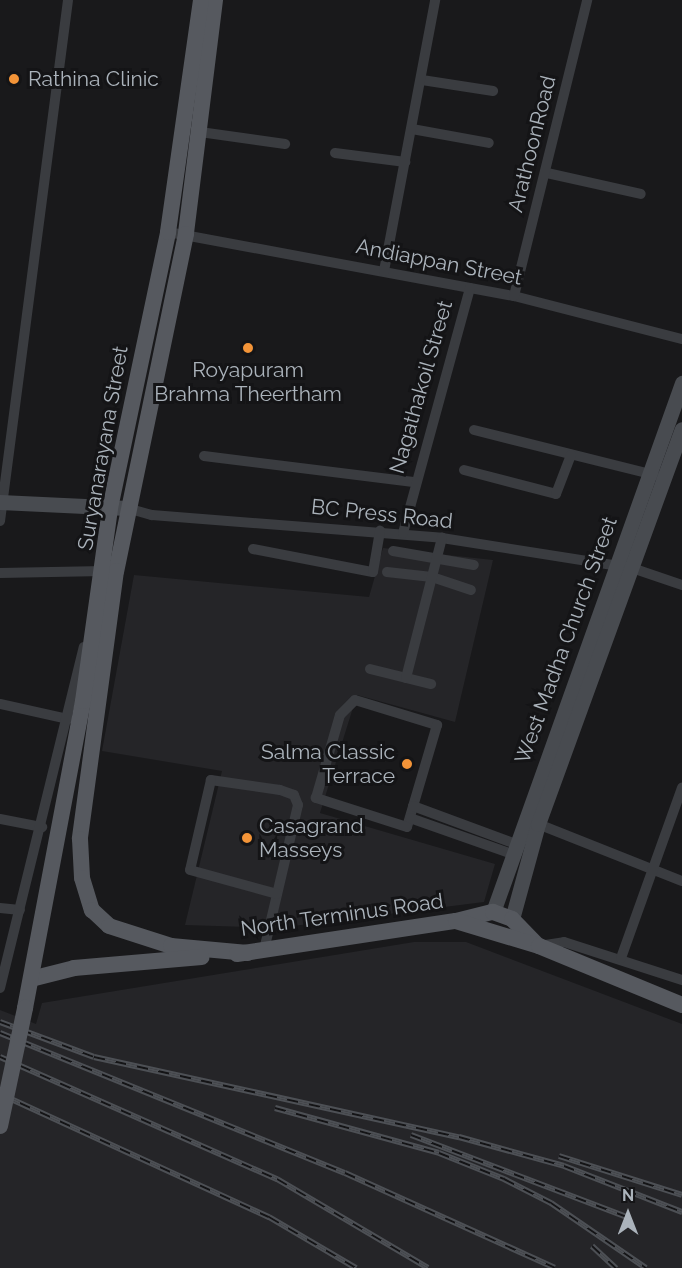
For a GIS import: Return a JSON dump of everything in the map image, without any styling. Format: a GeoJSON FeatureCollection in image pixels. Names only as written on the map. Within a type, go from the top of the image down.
{"type":"FeatureCollection","features":[{"type":"Feature","properties":{"kind":"main road","name":"Suryanarayana Street"},"geometry":{"type":"LineString","coordinates":[[0,1126],[48,903],[96,624],[110,508],[168,232],[201,0]]}},
{"type":"Feature","properties":{"kind":"main road","name":"Suryanarayana Street"},"geometry":{"type":"LineString","coordinates":[[215,0],[186,234],[127,508],[80,839],[82,878],[92,910],[109,926],[171,946],[256,951]]}},
{"type":"Feature","properties":{"kind":"main road","name":"West Madha Church Street"},"geometry":{"type":"LineString","coordinates":[[493,912],[681,387]]}},
{"type":"Feature","properties":{"kind":"main road","name":"West Madha Church Street"},"geometry":{"type":"LineString","coordinates":[[512,919],[538,824],[682,429]]}},
{"type":"Feature","properties":{"kind":"main road"},"geometry":{"type":"LineString","coordinates":[[2,502],[127,508]]}},
{"type":"Feature","properties":{"kind":"main road"},"geometry":{"type":"LineString","coordinates":[[636,510],[651,516]]}},
{"type":"Feature","properties":{"kind":"main road"},"geometry":{"type":"LineString","coordinates":[[456,921],[493,912],[512,919],[539,946]]}},
{"type":"Feature","properties":{"kind":"main road","name":"North Terminus Road"},"geometry":{"type":"LineString","coordinates":[[31,979],[74,968],[256,951],[456,921],[539,946],[682,1005]]}},
{"type":"Feature","properties":{"kind":"street"},"geometry":{"type":"LineString","coordinates":[[0,521],[68,0]]}},
{"type":"Feature","properties":{"kind":"street"},"geometry":{"type":"LineString","coordinates":[[384,271],[422,80],[435,0]]}},
{"type":"Feature","properties":{"kind":"street","name":"ArathoonRoad"},"geometry":{"type":"LineString","coordinates":[[514,296],[547,173],[587,0]]}},
{"type":"Feature","properties":{"kind":"street"},"geometry":{"type":"LineString","coordinates":[[422,80],[493,91]]}},
{"type":"Feature","properties":{"kind":"street"},"geometry":{"type":"LineString","coordinates":[[412,129],[489,143]]}},
{"type":"Feature","properties":{"kind":"street"},"geometry":{"type":"LineString","coordinates":[[200,132],[285,144]]}},
{"type":"Feature","properties":{"kind":"street"},"geometry":{"type":"LineString","coordinates":[[335,153],[405,162]]}},
{"type":"Feature","properties":{"kind":"street"},"geometry":{"type":"LineString","coordinates":[[547,173],[641,194]]}},
{"type":"Feature","properties":{"kind":"street","name":"Andiappan Street"},"geometry":{"type":"LineString","coordinates":[[168,232],[514,296],[682,339]]}},
{"type":"Feature","properties":{"kind":"street","name":"Nagathakoil Street"},"geometry":{"type":"LineString","coordinates":[[403,533],[413,483],[470,288]]}},
{"type":"Feature","properties":{"kind":"street"},"geometry":{"type":"LineString","coordinates":[[474,430],[649,473],[664,480]]}},
{"type":"Feature","properties":{"kind":"street"},"geometry":{"type":"LineString","coordinates":[[464,470],[556,494],[570,455]]}},
{"type":"Feature","properties":{"kind":"street"},"geometry":{"type":"LineString","coordinates":[[204,456],[413,483]]}},
{"type":"Feature","properties":{"kind":"street","name":"BC Press Road"},"geometry":{"type":"LineString","coordinates":[[127,508],[152,515],[403,533],[614,569],[632,568]]}},
{"type":"Feature","properties":{"kind":"street"},"geometry":{"type":"LineString","coordinates":[[253,549],[373,572],[380,531]]}},
{"type":"Feature","properties":{"kind":"street"},"geometry":{"type":"LineString","coordinates":[[406,678],[442,538]]}},
{"type":"Feature","properties":{"kind":"street"},"geometry":{"type":"LineString","coordinates":[[393,551],[474,565]]}},
{"type":"Feature","properties":{"kind":"street"},"geometry":{"type":"LineString","coordinates":[[632,568],[682,585]]}},
{"type":"Feature","properties":{"kind":"street"},"geometry":{"type":"LineString","coordinates":[[0,573],[104,571]]}},
{"type":"Feature","properties":{"kind":"street"},"geometry":{"type":"LineString","coordinates":[[387,572],[432,577],[471,590]]}},
{"type":"Feature","properties":{"kind":"street"},"geometry":{"type":"LineString","coordinates":[[0,988],[42,827],[82,650],[96,624]]}},
{"type":"Feature","properties":{"kind":"street"},"geometry":{"type":"LineString","coordinates":[[370,669],[431,684]]}},
{"type":"Feature","properties":{"kind":"street"},"geometry":{"type":"LineString","coordinates":[[355,700],[437,725],[413,806],[407,828],[316,798],[340,715],[355,700]]}},
{"type":"Feature","properties":{"kind":"street"},"geometry":{"type":"LineString","coordinates":[[0,704],[68,718]]}},
{"type":"Feature","properties":{"kind":"street"},"geometry":{"type":"LineString","coordinates":[[256,951],[277,894],[298,805],[294,795],[211,780],[190,870],[277,894]]}},
{"type":"Feature","properties":{"kind":"street"},"geometry":{"type":"LineString","coordinates":[[621,958],[682,788]]}},
{"type":"Feature","properties":{"kind":"street"},"geometry":{"type":"LineString","coordinates":[[413,806],[514,849]]}},
{"type":"Feature","properties":{"kind":"street"},"geometry":{"type":"LineString","coordinates":[[410,818],[514,849]]}},
{"type":"Feature","properties":{"kind":"street"},"geometry":{"type":"LineString","coordinates":[[0,819],[42,827]]}},
{"type":"Feature","properties":{"kind":"street"},"geometry":{"type":"LineString","coordinates":[[538,824],[682,881]]}},
{"type":"Feature","properties":{"kind":"street"},"geometry":{"type":"LineString","coordinates":[[0,908],[21,910]]}},
{"type":"Feature","properties":{"kind":"street"},"geometry":{"type":"LineString","coordinates":[[539,946],[564,942],[621,958],[682,981]]}},
{"type":"Feature","properties":{"kind":"shaded area"},"geometry":{"type":"Polygon","coordinates":[[[383,548],[493,560],[455,722],[357,695],[320,813],[495,864],[484,902],[277,928],[185,925],[222,771],[102,751],[134,575],[369,597],[383,548]]]}},
{"type":"Feature","properties":{"kind":"shaded area"},"geometry":{"type":"Polygon","coordinates":[[[414,942],[466,942],[682,1024],[682,1268],[0,1268],[0,1010],[36,1024],[42,1003],[414,942]]]}},
{"type":"Feature","properties":{"kind":"railway"},"geometry":{"type":"LineString","coordinates":[[0,1022],[94,1057],[459,1137],[564,1166],[682,1212]]}},
{"type":"Feature","properties":{"kind":"railway"},"geometry":{"type":"LineString","coordinates":[[0,1033],[345,1173],[555,1268]]}},
{"type":"Feature","properties":{"kind":"railway"},"geometry":{"type":"LineString","coordinates":[[0,1057],[277,1179],[428,1268]]}},
{"type":"Feature","properties":{"kind":"railway"},"geometry":{"type":"LineString","coordinates":[[0,1094],[269,1217],[356,1268]]}},
{"type":"Feature","properties":{"kind":"railway"},"geometry":{"type":"LineString","coordinates":[[275,1108],[439,1153],[504,1179],[551,1203],[646,1268]]}},
{"type":"Feature","properties":{"kind":"railway"},"geometry":{"type":"LineString","coordinates":[[411,1135],[629,1218]]}},
{"type":"Feature","properties":{"kind":"railway"},"geometry":{"type":"LineString","coordinates":[[559,1156],[682,1195]]}},
{"type":"Feature","properties":{"kind":"railway"},"geometry":{"type":"LineString","coordinates":[[592,1246],[616,1268]]}},
{"type":"Feature","properties":{"kind":"place","name":"Rathina Clinic"},"geometry":{"type":"Point","coordinates":[14,79]}},
{"type":"Feature","properties":{"kind":"place","name":"Royapuram Brahma Theertham"},"geometry":{"type":"Point","coordinates":[248,348]}},
{"type":"Feature","properties":{"kind":"place","name":"Salma Classic Terrace"},"geometry":{"type":"Point","coordinates":[407,764]}},
{"type":"Feature","properties":{"kind":"place","name":"Casagrand Masseys"},"geometry":{"type":"Point","coordinates":[247,838]}}]}
